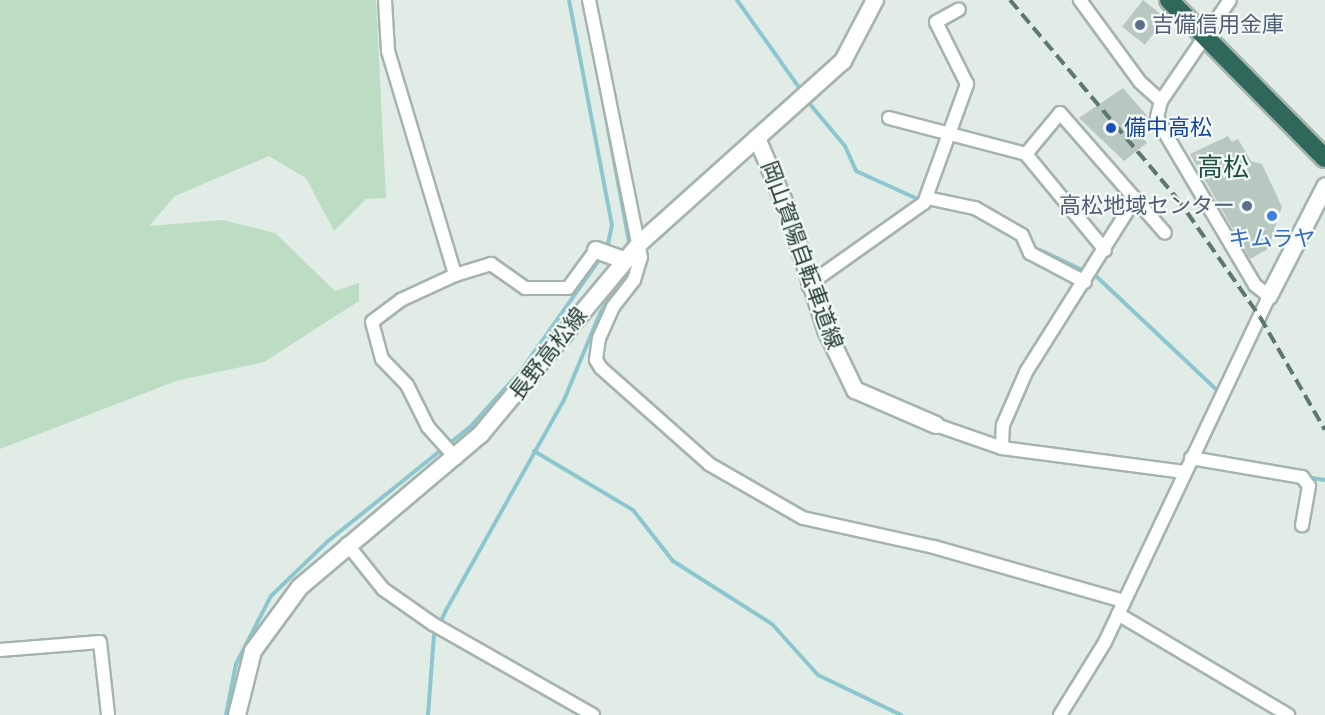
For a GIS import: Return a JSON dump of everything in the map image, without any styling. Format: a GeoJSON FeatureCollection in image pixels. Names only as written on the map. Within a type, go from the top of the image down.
{"type":"FeatureCollection","features":[{"type":"Feature","properties":{"kind":"highway"},"geometry":{"type":"LineString","coordinates":[[1169,0],[1325,158]]}},
{"type":"Feature","properties":{"kind":"main road","name":"長野高松線"},"geometry":{"type":"LineString","coordinates":[[237,715],[253,651],[300,586],[450,452],[507,406],[608,254],[640,243],[843,61],[875,0]]}},
{"type":"Feature","properties":{"kind":"main road","name":"岡山賀陽自転車道線"},"geometry":{"type":"LineString","coordinates":[[757,138],[787,209],[808,285],[855,390],[936,425]]}},
{"type":"Feature","properties":{"kind":"main road"},"geometry":{"type":"LineString","coordinates":[[1269,296],[1325,187]]}},
{"type":"Feature","properties":{"kind":"street"},"geometry":{"type":"LineString","coordinates":[[385,0],[388,51],[455,275]]}},
{"type":"Feature","properties":{"kind":"street"},"geometry":{"type":"LineString","coordinates":[[589,0],[625,192],[640,243],[638,269],[606,320],[596,360],[709,464],[803,518],[934,547],[1122,601]]}},
{"type":"Feature","properties":{"kind":"street"},"geometry":{"type":"LineString","coordinates":[[1080,0],[1140,82],[1161,101]]}},
{"type":"Feature","properties":{"kind":"street"},"geometry":{"type":"LineString","coordinates":[[1060,715],[1118,614],[1181,472],[1191,458],[1269,296],[1255,285],[1157,117],[1161,101],[1230,0]]}},
{"type":"Feature","properties":{"kind":"street"},"geometry":{"type":"LineString","coordinates":[[808,285],[926,200],[967,84],[936,22],[959,9]]}},
{"type":"Feature","properties":{"kind":"street"},"geometry":{"type":"LineString","coordinates":[[1026,154],[1060,113],[1165,233]]}},
{"type":"Feature","properties":{"kind":"street"},"geometry":{"type":"LineString","coordinates":[[889,118],[1026,154],[1105,250]]}},
{"type":"Feature","properties":{"kind":"street"},"geometry":{"type":"LineString","coordinates":[[1002,448],[1003,425],[1026,372],[1058,315],[1088,277],[1135,199]]}},
{"type":"Feature","properties":{"kind":"street"},"geometry":{"type":"LineString","coordinates":[[926,200],[975,208],[1022,235],[1030,254],[1088,277]]}},
{"type":"Feature","properties":{"kind":"street"},"geometry":{"type":"LineString","coordinates":[[450,452],[428,427],[407,385],[376,349],[372,322],[401,300],[455,275],[491,264],[525,288],[568,288],[608,254]]}},
{"type":"Feature","properties":{"kind":"street"},"geometry":{"type":"LineString","coordinates":[[936,425],[1002,448],[1181,472]]}},
{"type":"Feature","properties":{"kind":"street"},"geometry":{"type":"LineString","coordinates":[[1191,458],[1302,477],[1308,486],[1302,525]]}},
{"type":"Feature","properties":{"kind":"street"},"geometry":{"type":"LineString","coordinates":[[347,544],[383,589],[417,613],[593,715]]}},
{"type":"Feature","properties":{"kind":"street"},"geometry":{"type":"LineString","coordinates":[[1118,614],[1288,715]]}},
{"type":"Feature","properties":{"kind":"street"},"geometry":{"type":"LineString","coordinates":[[0,650],[100,642],[108,715]]}},
{"type":"Feature","properties":{"kind":"green space"},"geometry":{"type":"Polygon","coordinates":[[[0,0],[376,0],[386,198],[366,199],[334,231],[306,178],[269,156],[175,196],[149,226],[222,220],[275,233],[335,291],[359,283],[359,301],[264,362],[176,381],[0,449],[0,0]]]}},
{"type":"Feature","properties":{"kind":"building"},"geometry":{"type":"Polygon","coordinates":[[[1143,0],[1166,18],[1145,45],[1122,27],[1143,0]]]}},
{"type":"Feature","properties":{"kind":"building"},"geometry":{"type":"Polygon","coordinates":[[[1123,88],[1149,118],[1136,129],[1147,143],[1124,161],[1079,118],[1123,88]]]}},
{"type":"Feature","properties":{"kind":"building"},"geometry":{"type":"Polygon","coordinates":[[[1228,136],[1232,142],[1238,139],[1251,161],[1262,164],[1282,207],[1268,249],[1250,259],[1190,154],[1228,136]]]}},
{"type":"Feature","properties":{"kind":"waterway"},"geometry":{"type":"LineString","coordinates":[[569,0],[612,225],[607,248]]}},
{"type":"Feature","properties":{"kind":"waterway"},"geometry":{"type":"LineString","coordinates":[[737,0],[800,89]]}},
{"type":"Feature","properties":{"kind":"waterway"},"geometry":{"type":"LineString","coordinates":[[599,80],[629,242]]}},
{"type":"Feature","properties":{"kind":"waterway"},"geometry":{"type":"LineString","coordinates":[[809,103],[845,146],[856,171],[922,201]]}},
{"type":"Feature","properties":{"kind":"waterway"},"geometry":{"type":"LineString","coordinates":[[1040,250],[1097,277],[1219,392]]}},
{"type":"Feature","properties":{"kind":"waterway"},"geometry":{"type":"LineString","coordinates":[[226,715],[236,664],[271,596],[328,541],[470,427],[521,371],[601,257]]}},
{"type":"Feature","properties":{"kind":"waterway"},"geometry":{"type":"LineString","coordinates":[[428,715],[434,636],[445,612],[564,400],[600,313],[629,269]]}},
{"type":"Feature","properties":{"kind":"waterway"},"geometry":{"type":"LineString","coordinates":[[534,451],[633,510],[673,561],[772,624],[818,675],[901,715]]}},
{"type":"Feature","properties":{"kind":"waterway"},"geometry":{"type":"LineString","coordinates":[[1312,478],[1325,480]]}},
{"type":"Feature","properties":{"kind":"railway"},"geometry":{"type":"LineString","coordinates":[[1010,0],[1177,198],[1260,317],[1325,430]]}},
{"type":"Feature","properties":{"kind":"place","name":"吉備信用金庫"},"geometry":{"type":"Point","coordinates":[1140,25]}},
{"type":"Feature","properties":{"kind":"place","name":"備中高松"},"geometry":{"type":"Point","coordinates":[1111,128]}},
{"type":"Feature","properties":{"kind":"place","name":"高松地域センター"},"geometry":{"type":"Point","coordinates":[1247,206]}},
{"type":"Feature","properties":{"kind":"place","name":"キムラヤ"},"geometry":{"type":"Point","coordinates":[1272,216]}},
{"type":"Feature","properties":{"kind":"district","name":"高松"},"geometry":{"type":"Point","coordinates":[1223,167]}}]}
